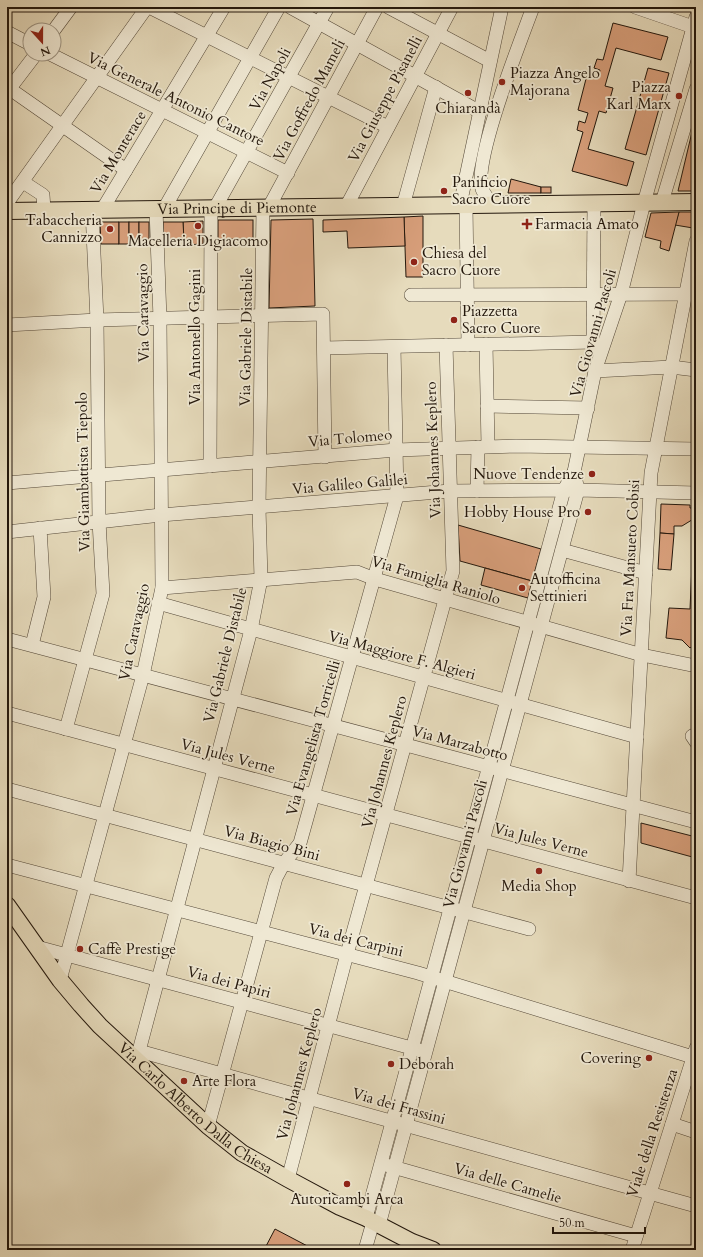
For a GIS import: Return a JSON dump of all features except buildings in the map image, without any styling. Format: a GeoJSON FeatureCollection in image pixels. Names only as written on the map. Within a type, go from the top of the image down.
{"type":"FeatureCollection","features":[{"type":"Feature","properties":{"kind":"main road","name":"Via Principe di Piemonte"},"geometry":{"type":"LineString","coordinates":[[7,211],[696,202]]}},
{"type":"Feature","properties":{"kind":"main road","name":"Via Carlo Alberto Dalla Chiesa"},"geometry":{"type":"LineString","coordinates":[[7,905],[60,980],[100,1026],[136,1053],[208,1126],[242,1152],[288,1179],[340,1207],[412,1242],[433,1250]]}},
{"type":"Feature","properties":{"kind":"street"},"geometry":{"type":"LineString","coordinates":[[60,22],[71,7]]}},
{"type":"Feature","properties":{"kind":"street"},"geometry":{"type":"LineString","coordinates":[[7,204],[148,7],[388,127]]}},
{"type":"Feature","properties":{"kind":"street","name":"Via Monterace"},"geometry":{"type":"LineString","coordinates":[[97,210],[126,170],[224,7]]}},
{"type":"Feature","properties":{"kind":"street"},"geometry":{"type":"LineString","coordinates":[[160,209],[207,133],[279,7]]}},
{"type":"Feature","properties":{"kind":"street"},"geometry":{"type":"LineString","coordinates":[[290,7],[476,110]]}},
{"type":"Feature","properties":{"kind":"street","name":"Via Napoli"},"geometry":{"type":"LineString","coordinates":[[214,208],[328,7]]}},
{"type":"Feature","properties":{"kind":"street","name":"Via Goffredo Mameli"},"geometry":{"type":"LineString","coordinates":[[266,207],[288,173],[377,7]]}},
{"type":"Feature","properties":{"kind":"street"},"geometry":{"type":"LineString","coordinates":[[388,7],[487,60]]}},
{"type":"Feature","properties":{"kind":"street","name":"Via Giuseppe Pisanelli"},"geometry":{"type":"LineString","coordinates":[[346,206],[452,7]]}},
{"type":"Feature","properties":{"kind":"street"},"geometry":{"type":"LineString","coordinates":[[468,345],[468,295],[463,205],[476,110],[501,7]]}},
{"type":"Feature","properties":{"kind":"street"},"geometry":{"type":"LineString","coordinates":[[492,204],[482,189],[482,162],[502,94],[533,7]]}},
{"type":"Feature","properties":{"kind":"street"},"geometry":{"type":"LineString","coordinates":[[635,7],[663,11],[695,24]]}},
{"type":"Feature","properties":{"kind":"street","name":"Via Giovanni Pascoli"},"geometry":{"type":"LineString","coordinates":[[373,1222],[381,1164],[392,1121],[564,490],[574,472],[595,371],[621,294],[644,203],[695,24]]}},
{"type":"Feature","properties":{"kind":"street"},"geometry":{"type":"LineString","coordinates":[[7,32],[22,40]]}},
{"type":"Feature","properties":{"kind":"street","name":"Via Generale Antonio Cantore"},"geometry":{"type":"LineString","coordinates":[[62,60],[288,173]]}},
{"type":"Feature","properties":{"kind":"street"},"geometry":{"type":"LineString","coordinates":[[30,62],[8,91],[63,125],[126,170]]}},
{"type":"Feature","properties":{"kind":"street"},"geometry":{"type":"LineString","coordinates":[[403,206],[436,87]]}},
{"type":"Feature","properties":{"kind":"street"},"geometry":{"type":"LineString","coordinates":[[662,202],[692,123],[696,89]]}},
{"type":"Feature","properties":{"kind":"street"},"geometry":{"type":"LineString","coordinates":[[668,116],[692,123]]}},
{"type":"Feature","properties":{"kind":"street"},"geometry":{"type":"LineString","coordinates":[[23,182],[43,195],[44,210]]}},
{"type":"Feature","properties":{"kind":"street"},"geometry":{"type":"LineString","coordinates":[[594,203],[592,295],[595,371],[671,367],[696,370]]}},
{"type":"Feature","properties":{"kind":"street","name":"Via Gabriele Distabile"},"geometry":{"type":"LineString","coordinates":[[136,1053],[176,910],[212,768],[250,630],[261,579],[259,508],[266,207]]}},
{"type":"Feature","properties":{"kind":"street","name":"Via Antonello Gagini"},"geometry":{"type":"LineString","coordinates":[[210,466],[211,318],[214,208]]}},
{"type":"Feature","properties":{"kind":"street","name":"Via Caravaggio"},"geometry":{"type":"LineString","coordinates":[[60,980],[143,675],[162,588],[160,209]]}},
{"type":"Feature","properties":{"kind":"street","name":"Via Giambattista Tiepolo"},"geometry":{"type":"LineString","coordinates":[[66,729],[103,594],[99,521],[97,210]]}},
{"type":"Feature","properties":{"kind":"street","name":"Via Fra Mansueto Cobisi"},"geometry":{"type":"LineString","coordinates":[[629,881],[651,472],[671,367],[691,294],[696,241]]}},
{"type":"Feature","properties":{"kind":"street"},"geometry":{"type":"LineString","coordinates":[[411,295],[691,294]]}},
{"type":"Feature","properties":{"kind":"street"},"geometry":{"type":"LineString","coordinates":[[7,325],[97,320],[323,314],[325,457]]}},
{"type":"Feature","properties":{"kind":"street"},"geometry":{"type":"LineString","coordinates":[[593,327],[611,326]]}},
{"type":"Feature","properties":{"kind":"street"},"geometry":{"type":"LineString","coordinates":[[324,348],[593,342]]}},
{"type":"Feature","properties":{"kind":"street"},"geometry":{"type":"LineString","coordinates":[[477,491],[487,406],[486,344]]}},
{"type":"Feature","properties":{"kind":"street","name":"Via Johannes Keplero"},"geometry":{"type":"LineString","coordinates":[[288,1179],[347,954],[453,571],[446,345]]}},
{"type":"Feature","properties":{"kind":"street","name":"Via Evangelista Torricelli"},"geometry":{"type":"LineString","coordinates":[[208,1126],[276,878],[284,863],[300,843],[334,726],[397,496],[394,347]]}},
{"type":"Feature","properties":{"kind":"street"},"geometry":{"type":"LineString","coordinates":[[487,406],[588,408]]}},
{"type":"Feature","properties":{"kind":"street","name":"Via Tolomeo"},"geometry":{"type":"LineString","coordinates":[[7,483],[396,450],[483,446],[580,446],[696,449]]}},
{"type":"Feature","properties":{"kind":"street","name":"Via Giovanni Pascoli"},"geometry":{"type":"LineString","coordinates":[[373,1222],[394,1167],[406,1125],[562,550],[578,490],[574,472]]}},
{"type":"Feature","properties":{"kind":"street","name":"Via Galileo Galilei"},"geometry":{"type":"LineString","coordinates":[[7,532],[161,515],[450,491],[578,490],[696,493]]}},
{"type":"Feature","properties":{"kind":"street"},"geometry":{"type":"LineString","coordinates":[[32,645],[44,597],[40,528]]}},
{"type":"Feature","properties":{"kind":"street"},"geometry":{"type":"LineString","coordinates":[[562,550],[646,573]]}},
{"type":"Feature","properties":{"kind":"street","name":"Via Famiglia Raniolo"},"geometry":{"type":"LineString","coordinates":[[162,588],[357,572],[374,579],[528,624],[642,655],[696,666]]}},
{"type":"Feature","properties":{"kind":"street","name":"Via Maggiore F. Algieri"},"geometry":{"type":"LineString","coordinates":[[158,603],[250,630],[353,657],[637,737]]}},
{"type":"Feature","properties":{"kind":"street","name":"Via Marzabotto"},"geometry":{"type":"LineString","coordinates":[[7,638],[696,822]]}},
{"type":"Feature","properties":{"kind":"street","name":"Via Jules Verne"},"geometry":{"type":"LineString","coordinates":[[7,713],[123,746],[212,768],[696,898]]}},
{"type":"Feature","properties":{"kind":"street"},"geometry":{"type":"LineString","coordinates":[[696,734],[692,736],[696,742]]}},
{"type":"Feature","properties":{"kind":"street","name":"Via Biagio Bini"},"geometry":{"type":"LineString","coordinates":[[7,789],[529,929]]}},
{"type":"Feature","properties":{"kind":"street","name":"Via dei Carpini"},"geometry":{"type":"LineString","coordinates":[[7,865],[85,887],[432,977],[695,1054]]}},
{"type":"Feature","properties":{"kind":"street","name":"Via dei Papiri"},"geometry":{"type":"LineString","coordinates":[[37,947],[425,1052]]}},
{"type":"Feature","properties":{"kind":"street","name":"Via dei Frassini"},"geometry":{"type":"LineString","coordinates":[[136,1053],[222,1074],[696,1206]]}},
{"type":"Feature","properties":{"kind":"street","name":"Viale della Resistenza"},"geometry":{"type":"LineString","coordinates":[[632,1250],[695,1054]]}},
{"type":"Feature","properties":{"kind":"street"},"geometry":{"type":"LineString","coordinates":[[672,1124],[696,1132]]}},
{"type":"Feature","properties":{"kind":"street","name":"Via delle Camelie"},"geometry":{"type":"LineString","coordinates":[[381,1164],[636,1236]]}},
{"type":"Feature","properties":{"kind":"street"},"geometry":{"type":"LineString","coordinates":[[365,1250],[373,1222]]}},
{"type":"Feature","properties":{"kind":"place","name":"Piazza Angelo Majorana"},"geometry":{"type":"Point","coordinates":[502,82]}},
{"type":"Feature","properties":{"kind":"place","name":"Chiarandà"},"geometry":{"type":"Point","coordinates":[468,93]}},
{"type":"Feature","properties":{"kind":"place","name":"Piazza Karl Marx"},"geometry":{"type":"Point","coordinates":[679,96]}},
{"type":"Feature","properties":{"kind":"place","name":"Panificio Sacro Cuore"},"geometry":{"type":"Point","coordinates":[444,191]}},
{"type":"Feature","properties":{"kind":"place","name":"Farmacia Amato"},"geometry":{"type":"Point","coordinates":[527,224]}},
{"type":"Feature","properties":{"kind":"place","name":"Macelleria Digiacomo"},"geometry":{"type":"Point","coordinates":[198,226]}},
{"type":"Feature","properties":{"kind":"place","name":"Tabaccheria Cannizzo"},"geometry":{"type":"Point","coordinates":[110,229]}},
{"type":"Feature","properties":{"kind":"place","name":"Chiesa del Sacro Cuore"},"geometry":{"type":"Point","coordinates":[414,262]}},
{"type":"Feature","properties":{"kind":"place","name":"Piazzetta Sacro Cuore"},"geometry":{"type":"Point","coordinates":[454,320]}},
{"type":"Feature","properties":{"kind":"place","name":"Nuove Tendenze"},"geometry":{"type":"Point","coordinates":[592,474]}},
{"type":"Feature","properties":{"kind":"place","name":"Hobby House Pro"},"geometry":{"type":"Point","coordinates":[588,512]}},
{"type":"Feature","properties":{"kind":"place","name":"Autofficina Settinieri"},"geometry":{"type":"Point","coordinates":[522,588]}},
{"type":"Feature","properties":{"kind":"place","name":"Media Shop"},"geometry":{"type":"Point","coordinates":[539,871]}},
{"type":"Feature","properties":{"kind":"place","name":"Caffè Prestige"},"geometry":{"type":"Point","coordinates":[80,949]}},
{"type":"Feature","properties":{"kind":"place","name":"Covering"},"geometry":{"type":"Point","coordinates":[649,1058]}},
{"type":"Feature","properties":{"kind":"place","name":"Deborah"},"geometry":{"type":"Point","coordinates":[391,1064]}},
{"type":"Feature","properties":{"kind":"place","name":"Arte Flora"},"geometry":{"type":"Point","coordinates":[184,1081]}},
{"type":"Feature","properties":{"kind":"place","name":"Autoricambi Arca"},"geometry":{"type":"Point","coordinates":[347,1184]}}]}
